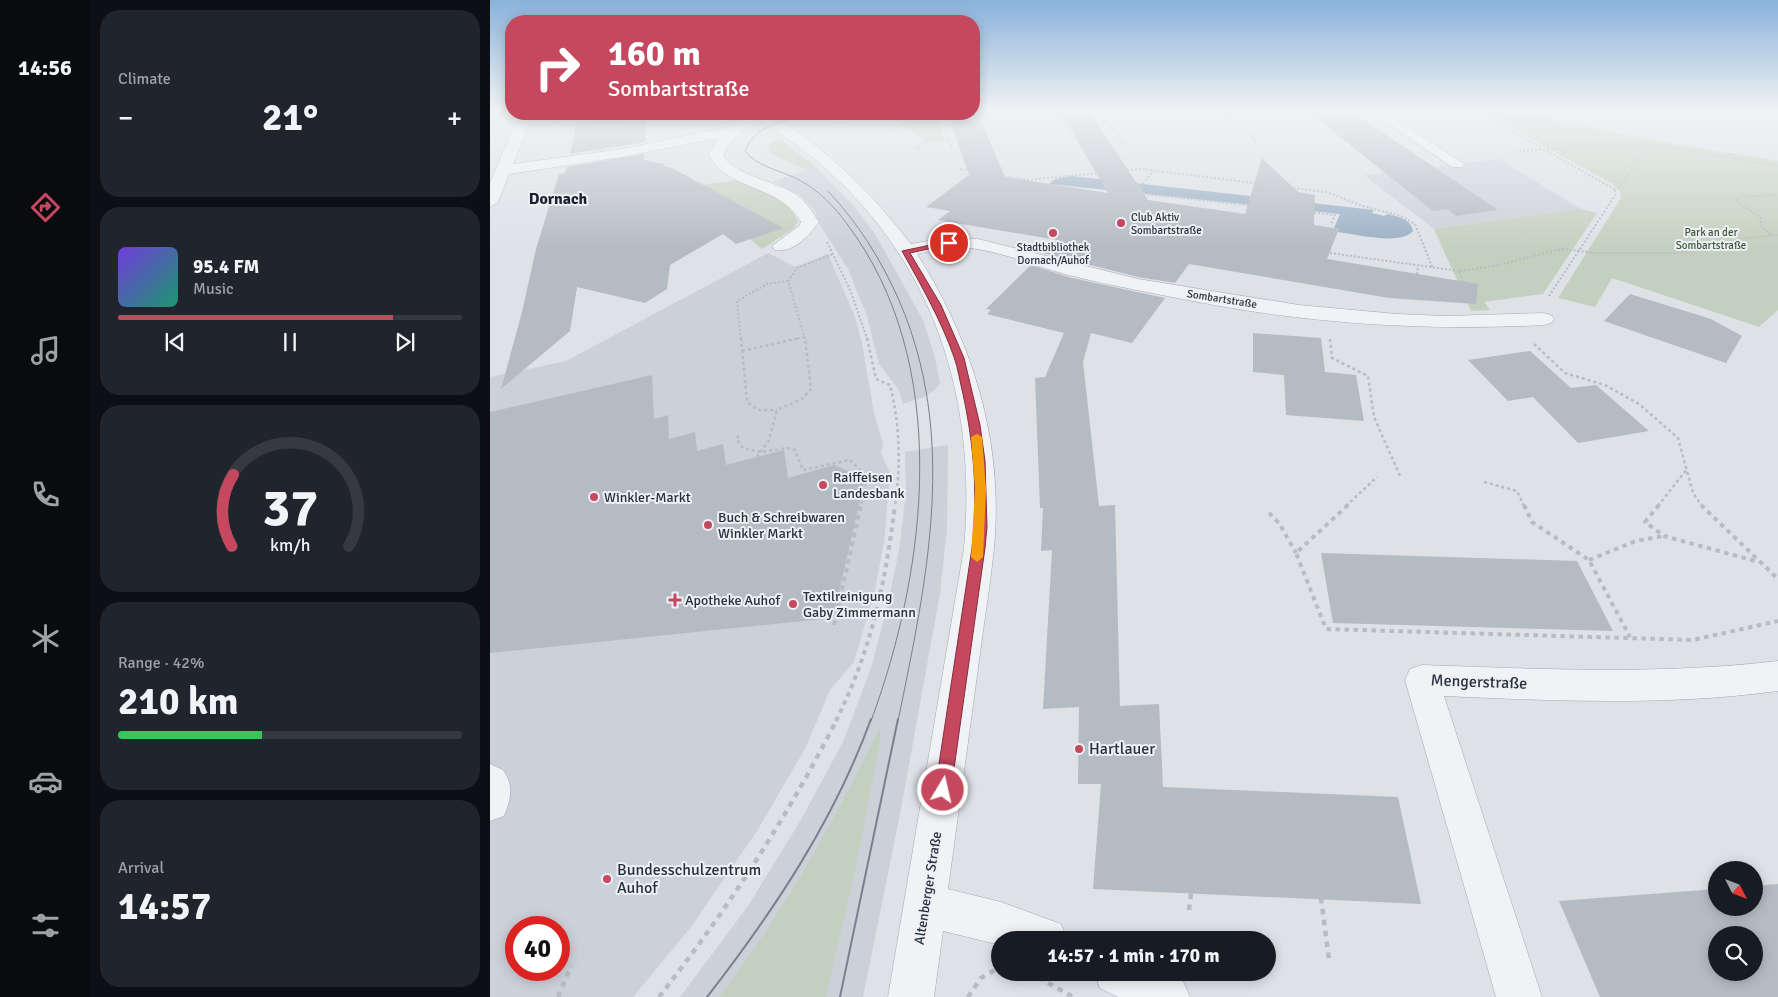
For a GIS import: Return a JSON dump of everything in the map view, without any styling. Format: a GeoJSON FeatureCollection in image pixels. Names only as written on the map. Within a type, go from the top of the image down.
{"type":"FeatureCollection","features":[{"type":"Feature","properties":{"kind":"street"},"geometry":{"type":"LineString","coordinates":[[490,202],[509,157]]}},
{"type":"Feature","properties":{"kind":"street"},"geometry":{"type":"LineString","coordinates":[[503,170],[600,157]]}},
{"type":"Feature","properties":{"kind":"street"},"geometry":{"type":"LineString","coordinates":[[718,157],[719,163],[736,174],[786,194],[808,216],[808,226],[781,246]]}},
{"type":"Feature","properties":{"kind":"street","name":"Altenberger Straße"},"geometry":{"type":"LineString","coordinates":[[820,157],[850,182],[883,219],[906,251],[936,305],[959,358],[975,425],[981,489],[981,527],[911,997]]}},
{"type":"Feature","properties":{"kind":"street"},"geometry":{"type":"LineString","coordinates":[[1446,157],[1457,164]]}},
{"type":"Feature","properties":{"kind":"street","name":"Sombartstraße"},"geometry":{"type":"LineString","coordinates":[[906,251],[949,243],[971,244],[1089,274],[1154,288],[1287,308],[1364,317],[1424,322],[1485,323],[1536,319]]}},
{"type":"Feature","properties":{"kind":"street","name":"Mengerstraße"},"geometry":{"type":"LineString","coordinates":[[1519,997],[1422,680],[1624,687],[1733,683],[1778,676]]}},
{"type":"Feature","properties":{"kind":"street"},"geometry":{"type":"LineString","coordinates":[[490,784],[492,786],[490,802]]}},
{"type":"Feature","properties":{"kind":"street"},"geometry":{"type":"LineString","coordinates":[[925,908],[946,910],[998,921],[1023,931]]}},
{"type":"Feature","properties":{"kind":"street"},"geometry":{"type":"LineString","coordinates":[[1134,981],[1167,997]]}},
{"type":"Feature","properties":{"kind":"path"},"geometry":{"type":"LineString","coordinates":[[1536,319],[1538,312],[1578,249],[1616,194],[1614,189],[1556,157]]}},
{"type":"Feature","properties":{"kind":"path"},"geometry":{"type":"LineString","coordinates":[[1614,189],[1620,187],[1639,157]]}},
{"type":"Feature","properties":{"kind":"path"},"geometry":{"type":"LineString","coordinates":[[1722,157],[1778,166]]}},
{"type":"Feature","properties":{"kind":"path"},"geometry":{"type":"LineString","coordinates":[[960,169],[1026,180],[1116,170],[1153,171],[1316,190],[1336,195],[1362,206],[1401,216],[1415,224],[1433,269]]}},
{"type":"Feature","properties":{"kind":"path"},"geometry":{"type":"LineString","coordinates":[[1153,171],[1135,193],[1335,215],[1331,225]]}},
{"type":"Feature","properties":{"kind":"path"},"geometry":{"type":"LineString","coordinates":[[1772,234],[1762,228],[1760,217],[1736,201],[1739,197],[1778,195]]}},
{"type":"Feature","properties":{"kind":"path"},"geometry":{"type":"LineString","coordinates":[[659,997],[716,922],[787,815],[853,686],[876,618],[897,498],[900,447],[896,404],[890,386],[876,379],[864,328],[833,254],[819,229],[808,226]]}},
{"type":"Feature","properties":{"kind":"path"},"geometry":{"type":"LineString","coordinates":[[1330,253],[1433,269],[1458,271],[1494,266],[1562,248],[1596,253],[1675,252],[1715,247],[1740,239],[1772,234],[1778,235]]}},
{"type":"Feature","properties":{"kind":"path"},"geometry":{"type":"LineString","coordinates":[[788,281],[798,268],[833,254]]}},
{"type":"Feature","properties":{"kind":"path"},"geometry":{"type":"LineString","coordinates":[[1417,274],[1418,266]]}},
{"type":"Feature","properties":{"kind":"path"},"geometry":{"type":"LineString","coordinates":[[1458,271],[1469,296]]}},
{"type":"Feature","properties":{"kind":"path"},"geometry":{"type":"LineString","coordinates":[[788,281],[805,337],[811,390],[802,399],[777,410],[758,410],[747,402],[736,301],[768,282],[788,281]]}},
{"type":"Feature","properties":{"kind":"path"},"geometry":{"type":"LineString","coordinates":[[1329,333],[1332,358],[1368,376],[1374,417],[1401,478]]}},
{"type":"Feature","properties":{"kind":"path"},"geometry":{"type":"LineString","coordinates":[[742,350],[805,337]]}},
{"type":"Feature","properties":{"kind":"path"},"geometry":{"type":"LineString","coordinates":[[1530,340],[1565,373],[1605,385],[1639,404],[1678,438],[1693,493],[1703,508],[1778,580]]}},
{"type":"Feature","properties":{"kind":"path"},"geometry":{"type":"LineString","coordinates":[[757,457],[769,440],[777,410]]}},
{"type":"Feature","properties":{"kind":"path"},"geometry":{"type":"LineString","coordinates":[[738,435],[737,440],[743,448],[761,452],[788,448],[796,450],[803,470],[850,460],[867,477],[834,625]]}},
{"type":"Feature","properties":{"kind":"path"},"geometry":{"type":"LineString","coordinates":[[1687,469],[1645,522],[1664,536],[1760,562]]}},
{"type":"Feature","properties":{"kind":"path"},"geometry":{"type":"LineString","coordinates":[[1296,553],[1377,477]]}},
{"type":"Feature","properties":{"kind":"path"},"geometry":{"type":"LineString","coordinates":[[1484,482],[1518,491],[1532,522],[1589,560],[1630,638]]}},
{"type":"Feature","properties":{"kind":"path"},"geometry":{"type":"LineString","coordinates":[[1269,513],[1279,523],[1296,553],[1326,629],[1693,640],[1778,621]]}},
{"type":"Feature","properties":{"kind":"path"},"geometry":{"type":"LineString","coordinates":[[1589,560],[1636,541],[1664,536]]}},
{"type":"Feature","properties":{"kind":"path"},"geometry":{"type":"LineString","coordinates":[[1189,910],[1191,893]]}},
{"type":"Feature","properties":{"kind":"path"},"geometry":{"type":"LineString","coordinates":[[1320,898],[1329,959]]}},
{"type":"Feature","properties":{"kind":"path"},"geometry":{"type":"LineString","coordinates":[[558,997],[571,966]]}},
{"type":"Feature","properties":{"kind":"path"},"geometry":{"type":"LineString","coordinates":[[968,997],[978,980],[991,970]]}},
{"type":"Feature","properties":{"kind":"path"},"geometry":{"type":"LineString","coordinates":[[1045,981],[1073,997]]}},
{"type":"Feature","properties":{"kind":"shaded area"},"geometry":{"type":"Polygon","coordinates":[[[1499,159],[1581,209],[1434,229],[1364,175],[1499,159]]]}},
{"type":"Feature","properties":{"kind":"shaded area"},"geometry":{"type":"Polygon","coordinates":[[[815,166],[854,206],[875,234],[923,320],[934,354],[940,383],[935,390],[924,397],[903,404],[899,390],[879,364],[867,316],[848,269],[819,223],[815,211],[800,195],[773,182],[815,166]]]}},
{"type":"Feature","properties":{"kind":"shaded area"},"geometry":{"type":"Polygon","coordinates":[[[768,253],[795,267],[828,254],[855,317],[862,343],[874,413],[883,444],[881,453],[890,473],[884,543],[874,594],[854,662],[830,690],[805,749],[757,831],[691,927],[633,997],[490,997],[490,377],[566,361],[768,253]]]}},
{"type":"Feature","properties":{"kind":"shaded area"},"geometry":{"type":"Polygon","coordinates":[[[948,445],[947,528],[940,593],[901,809],[863,997],[680,997],[748,906],[802,818],[843,742],[871,668],[887,608],[899,550],[906,493],[905,452],[948,445]]]}},
{"type":"Feature","properties":{"kind":"green space"},"geometry":{"type":"Polygon","coordinates":[[[778,157],[803,157],[815,166],[805,169],[778,157]]]}},
{"type":"Feature","properties":{"kind":"green space","name":"Park an der Sombartstraße"},"geometry":{"type":"Polygon","coordinates":[[[1563,157],[1751,157],[1778,161],[1778,310],[1759,327],[1612,278],[1595,307],[1558,298],[1621,198],[1620,191],[1613,184],[1563,157]]]}},
{"type":"Feature","properties":{"kind":"green space"},"geometry":{"type":"Polygon","coordinates":[[[736,180],[772,195],[788,206],[798,222],[793,229],[762,249],[738,229],[674,189],[736,180]]]}},
{"type":"Feature","properties":{"kind":"green space"},"geometry":{"type":"Polygon","coordinates":[[[1581,209],[1597,213],[1543,294],[1484,302],[1490,310],[1471,311],[1434,229],[1581,209]]]}},
{"type":"Feature","properties":{"kind":"green space"},"geometry":{"type":"Polygon","coordinates":[[[880,727],[880,743],[857,862],[826,997],[719,997],[786,900],[826,832],[880,727]]]}},
{"type":"Feature","properties":{"kind":"water"},"geometry":{"type":"Polygon","coordinates":[[[1072,176],[1374,210],[1372,213],[1384,216],[1388,214],[1404,219],[1410,224],[1413,231],[1399,238],[1366,237],[1338,232],[1339,229],[1334,228],[1340,214],[1049,184],[1055,179],[1072,176]]]}},
{"type":"Feature","properties":{"kind":"building"},"geometry":{"type":"Polygon","coordinates":[[[629,157],[644,157],[644,160],[665,164],[664,166],[672,168],[783,228],[736,244],[723,234],[670,265],[667,289],[645,303],[577,287],[570,331],[501,389],[522,312],[536,249],[559,174],[565,173],[567,167],[629,157]]]}},
{"type":"Feature","properties":{"kind":"building"},"geometry":{"type":"Polygon","coordinates":[[[963,157],[996,157],[1005,177],[1108,193],[1086,157],[1119,157],[1148,200],[1245,214],[1262,158],[1298,192],[1315,195],[1314,225],[1339,229],[1327,259],[1478,284],[1476,304],[1389,298],[1189,264],[1175,283],[1138,277],[1043,253],[1057,240],[938,220],[950,211],[926,207],[969,175],[963,157]]]}},
{"type":"Feature","properties":{"kind":"building"},"geometry":{"type":"Polygon","coordinates":[[[1365,157],[1418,157],[1498,210],[1456,216],[1447,209],[1433,211],[1365,157]]]}},
{"type":"Feature","properties":{"kind":"building"},"geometry":{"type":"Polygon","coordinates":[[[1031,265],[1072,278],[1165,298],[1132,343],[1091,333],[1083,362],[1099,506],[1115,505],[1120,706],[1159,704],[1163,787],[1398,797],[1421,904],[1093,889],[1101,784],[1078,784],[1079,707],[1043,709],[1052,550],[1041,551],[1043,508],[1040,508],[1035,378],[1045,377],[1064,333],[987,314],[991,310],[986,309],[1031,265]]]}},
{"type":"Feature","properties":{"kind":"building"},"geometry":{"type":"Polygon","coordinates":[[[1630,294],[1711,319],[1742,336],[1726,363],[1604,321],[1630,294]]]}},
{"type":"Feature","properties":{"kind":"building"},"geometry":{"type":"Polygon","coordinates":[[[1253,333],[1321,338],[1325,372],[1356,375],[1364,421],[1286,415],[1284,375],[1253,372],[1253,333]]]}},
{"type":"Feature","properties":{"kind":"building"},"geometry":{"type":"Polygon","coordinates":[[[1530,351],[1571,388],[1596,385],[1649,431],[1578,443],[1533,397],[1508,401],[1468,360],[1530,351]]]}},
{"type":"Feature","properties":{"kind":"building"},"geometry":{"type":"Polygon","coordinates":[[[652,375],[654,419],[668,415],[669,439],[695,432],[697,451],[723,444],[726,465],[784,450],[788,478],[834,465],[865,478],[833,618],[490,653],[490,412],[652,375]]]}},
{"type":"Feature","properties":{"kind":"building"},"geometry":{"type":"Polygon","coordinates":[[[1321,553],[1577,561],[1613,631],[1333,623],[1321,553]]]}},
{"type":"Feature","properties":{"kind":"building"},"geometry":{"type":"Polygon","coordinates":[[[1778,884],[1778,997],[1600,997],[1559,901],[1708,890],[1708,916],[1763,916],[1763,885],[1778,884]]]}},
{"type":"Feature","properties":{"kind":"tram line"},"geometry":{"type":"LineString","coordinates":[[751,157],[756,161],[808,185],[832,206],[847,224],[881,279],[903,339],[916,402],[920,467],[916,533],[906,598],[891,661],[871,721]]}},
{"type":"Feature","properties":{"kind":"tram line"},"geometry":{"type":"LineString","coordinates":[[828,191],[859,228],[891,283],[917,350],[928,402],[932,455],[932,508],[919,614],[898,721]]}},
{"type":"Feature","properties":{"kind":"tram line"},"geometry":{"type":"LineString","coordinates":[[707,997],[755,932],[800,864],[839,794],[871,719]]}},
{"type":"Feature","properties":{"kind":"tram line"},"geometry":{"type":"LineString","coordinates":[[840,997],[898,719]]}},
{"type":"Feature","properties":{"kind":"slow traffic"},"geometry":{"type":"LineString","coordinates":[[977,437],[980,461],[981,527],[977,557]]}},
{"type":"Feature","properties":{"kind":"place","name":"Club Aktiv Sombartstraße"},"geometry":{"type":"Point","coordinates":[1121,223]}},
{"type":"Feature","properties":{"kind":"place","name":"Stadtbibliothek Dornach/Auhof"},"geometry":{"type":"Point","coordinates":[1053,233]}},
{"type":"Feature","properties":{"kind":"place","name":"Raiffeisen Landesbank"},"geometry":{"type":"Point","coordinates":[823,485]}},
{"type":"Feature","properties":{"kind":"place","name":"Winkler-Markt"},"geometry":{"type":"Point","coordinates":[594,497]}},
{"type":"Feature","properties":{"kind":"place","name":"Buch & Schreibwaren Winkler Markt"},"geometry":{"type":"Point","coordinates":[708,525]}},
{"type":"Feature","properties":{"kind":"place","name":"Apotheke Auhof"},"geometry":{"type":"Point","coordinates":[675,600]}},
{"type":"Feature","properties":{"kind":"place","name":"Textilreinigung Gaby Zimmermann"},"geometry":{"type":"Point","coordinates":[793,604]}},
{"type":"Feature","properties":{"kind":"place","name":"Hartlauer"},"geometry":{"type":"Point","coordinates":[1079,749]}},
{"type":"Feature","properties":{"kind":"place","name":"Bundesschulzentrum Auhof"},"geometry":{"type":"Point","coordinates":[607,879]}},
{"type":"Feature","properties":{"kind":"district","name":"Dornach"},"geometry":{"type":"Point","coordinates":[558,199]}},
{"type":"Feature","properties":{"kind":"route"},"geometry":{"type":"LineString","coordinates":[[943,790],[962,672],[981,527],[980,461],[975,425],[953,339],[906,251],[949,243]]}}]}
